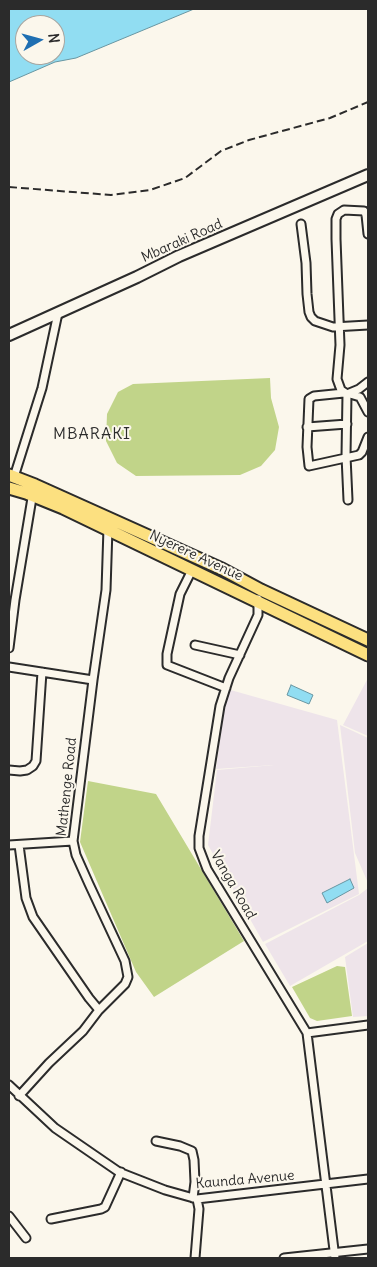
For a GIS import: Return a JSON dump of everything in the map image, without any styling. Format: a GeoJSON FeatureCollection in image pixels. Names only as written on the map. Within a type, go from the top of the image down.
{"type":"FeatureCollection","features":[{"type":"Feature","properties":{"kind":"highway","name":"Nyerere Avenue"},"geometry":{"type":"LineString","coordinates":[[11,476],[108,530],[192,570],[259,596],[276,597],[368,640]]}},
{"type":"Feature","properties":{"kind":"highway","name":"Nyerere Avenue"},"geometry":{"type":"LineString","coordinates":[[9,488],[34,490],[108,518],[222,568],[259,596],[270,608],[368,653]]}},
{"type":"Feature","properties":{"kind":"highway"},"geometry":{"type":"LineString","coordinates":[[123,537],[222,568]]}},
{"type":"Feature","properties":{"kind":"highway"},"geometry":{"type":"LineString","coordinates":[[294,620],[300,608]]}},
{"type":"Feature","properties":{"kind":"main road","name":"Mbaraki Road"},"geometry":{"type":"LineString","coordinates":[[9,335],[179,256],[368,175]]}},
{"type":"Feature","properties":{"kind":"street"},"geometry":{"type":"LineString","coordinates":[[348,500],[346,456],[347,394],[339,387],[338,379],[340,327],[336,219],[338,214],[344,210],[364,211],[368,234]]}},
{"type":"Feature","properties":{"kind":"street"},"geometry":{"type":"LineString","coordinates":[[301,224],[305,249],[309,312],[315,321],[327,326],[368,326]]}},
{"type":"Feature","properties":{"kind":"street"},"geometry":{"type":"LineString","coordinates":[[11,476],[42,388],[58,313]]}},
{"type":"Feature","properties":{"kind":"street"},"geometry":{"type":"LineString","coordinates":[[347,394],[368,382]]}},
{"type":"Feature","properties":{"kind":"street"},"geometry":{"type":"LineString","coordinates":[[368,412],[360,398],[347,394],[311,397],[309,399],[307,427],[309,466],[359,454],[362,452],[368,437]]}},
{"type":"Feature","properties":{"kind":"street"},"geometry":{"type":"LineString","coordinates":[[307,427],[347,424]]}},
{"type":"Feature","properties":{"kind":"street"},"geometry":{"type":"LineString","coordinates":[[9,648],[12,600],[34,490]]}},
{"type":"Feature","properties":{"kind":"street","name":"Mathenge Road"},"geometry":{"type":"LineString","coordinates":[[19,1096],[49,1063],[83,1031],[99,1010],[125,984],[128,976],[127,966],[88,884],[76,855],[73,841],[106,590],[108,518]]}},
{"type":"Feature","properties":{"kind":"street"},"geometry":{"type":"LineString","coordinates":[[192,570],[180,594],[167,654],[167,665],[226,688]]}},
{"type":"Feature","properties":{"kind":"street","name":"Vanga Road"},"geometry":{"type":"LineString","coordinates":[[259,596],[258,615],[220,706],[198,836],[202,858],[307,1033],[335,1255]]}},
{"type":"Feature","properties":{"kind":"street"},"geometry":{"type":"LineString","coordinates":[[258,615],[265,609],[270,608],[276,597]]}},
{"type":"Feature","properties":{"kind":"street"},"geometry":{"type":"LineString","coordinates":[[195,645],[240,655]]}},
{"type":"Feature","properties":{"kind":"street"},"geometry":{"type":"LineString","coordinates":[[9,667],[93,680]]}},
{"type":"Feature","properties":{"kind":"street"},"geometry":{"type":"LineString","coordinates":[[9,770],[26,770],[33,766],[36,760],[42,672]]}},
{"type":"Feature","properties":{"kind":"street"},"geometry":{"type":"LineString","coordinates":[[9,845],[73,841]]}},
{"type":"Feature","properties":{"kind":"street"},"geometry":{"type":"LineString","coordinates":[[19,844],[26,898],[33,918],[99,1010]]}},
{"type":"Feature","properties":{"kind":"street"},"geometry":{"type":"LineString","coordinates":[[307,1033],[368,1025]]}},
{"type":"Feature","properties":{"kind":"street","name":"Kaunda Avenue"},"geometry":{"type":"LineString","coordinates":[[9,1085],[55,1128],[122,1172],[165,1190],[195,1199],[368,1179]]}},
{"type":"Feature","properties":{"kind":"street"},"geometry":{"type":"LineString","coordinates":[[156,1141],[180,1146],[192,1151],[195,1199],[199,1209],[195,1258]]}},
{"type":"Feature","properties":{"kind":"street"},"geometry":{"type":"LineString","coordinates":[[51,1219],[101,1210],[106,1207],[122,1172]]}},
{"type":"Feature","properties":{"kind":"street"},"geometry":{"type":"LineString","coordinates":[[9,1216],[26,1238]]}},
{"type":"Feature","properties":{"kind":"street"},"geometry":{"type":"LineString","coordinates":[[284,1258],[335,1255],[368,1249]]}},
{"type":"Feature","properties":{"kind":"shaded area"},"geometry":{"type":"Polygon","coordinates":[[[368,678],[368,736],[343,725],[368,678]]]}},
{"type":"Feature","properties":{"kind":"shaded area"},"geometry":{"type":"Polygon","coordinates":[[[227,689],[337,720],[359,894],[263,942],[208,845],[217,770],[274,765],[216,769],[227,689]]]}},
{"type":"Feature","properties":{"kind":"shaded area"},"geometry":{"type":"Polygon","coordinates":[[[340,725],[368,738],[368,883],[355,853],[340,725]]]}},
{"type":"Feature","properties":{"kind":"shaded area"},"geometry":{"type":"Polygon","coordinates":[[[368,888],[368,941],[290,986],[265,944],[359,895],[368,888]]]}},
{"type":"Feature","properties":{"kind":"shaded area"},"geometry":{"type":"Polygon","coordinates":[[[368,943],[368,1016],[353,1017],[345,957],[368,943]]]}},
{"type":"Feature","properties":{"kind":"green space"},"geometry":{"type":"Polygon","coordinates":[[[270,378],[271,398],[279,427],[275,450],[261,466],[240,475],[136,476],[117,463],[106,441],[107,414],[118,392],[133,384],[270,378]]]}},
{"type":"Feature","properties":{"kind":"green space"},"geometry":{"type":"Polygon","coordinates":[[[88,781],[156,794],[244,941],[154,997],[136,972],[80,842],[88,781]]]}},
{"type":"Feature","properties":{"kind":"green space"},"geometry":{"type":"Polygon","coordinates":[[[337,966],[345,967],[352,1016],[317,1021],[310,1018],[292,987],[337,966]]]}},
{"type":"Feature","properties":{"kind":"water"},"geometry":{"type":"Polygon","coordinates":[[[9,9],[194,9],[76,58],[65,60],[65,15],[15,15],[15,65],[48,65],[9,82],[9,9]]]}},
{"type":"Feature","properties":{"kind":"water"},"geometry":{"type":"Polygon","coordinates":[[[291,685],[313,695],[309,704],[287,695],[291,685]]]}},
{"type":"Feature","properties":{"kind":"water"},"geometry":{"type":"Polygon","coordinates":[[[350,879],[354,888],[327,903],[322,893],[350,879]]]}},
{"type":"Feature","properties":{"kind":"railway"},"geometry":{"type":"LineString","coordinates":[[9,187],[111,195],[150,190],[185,178],[221,151],[249,140],[330,118],[368,102]]}},
{"type":"Feature","properties":{"kind":"district","name":"MBARAKI"},"geometry":{"type":"Point","coordinates":[92,434]}}]}
